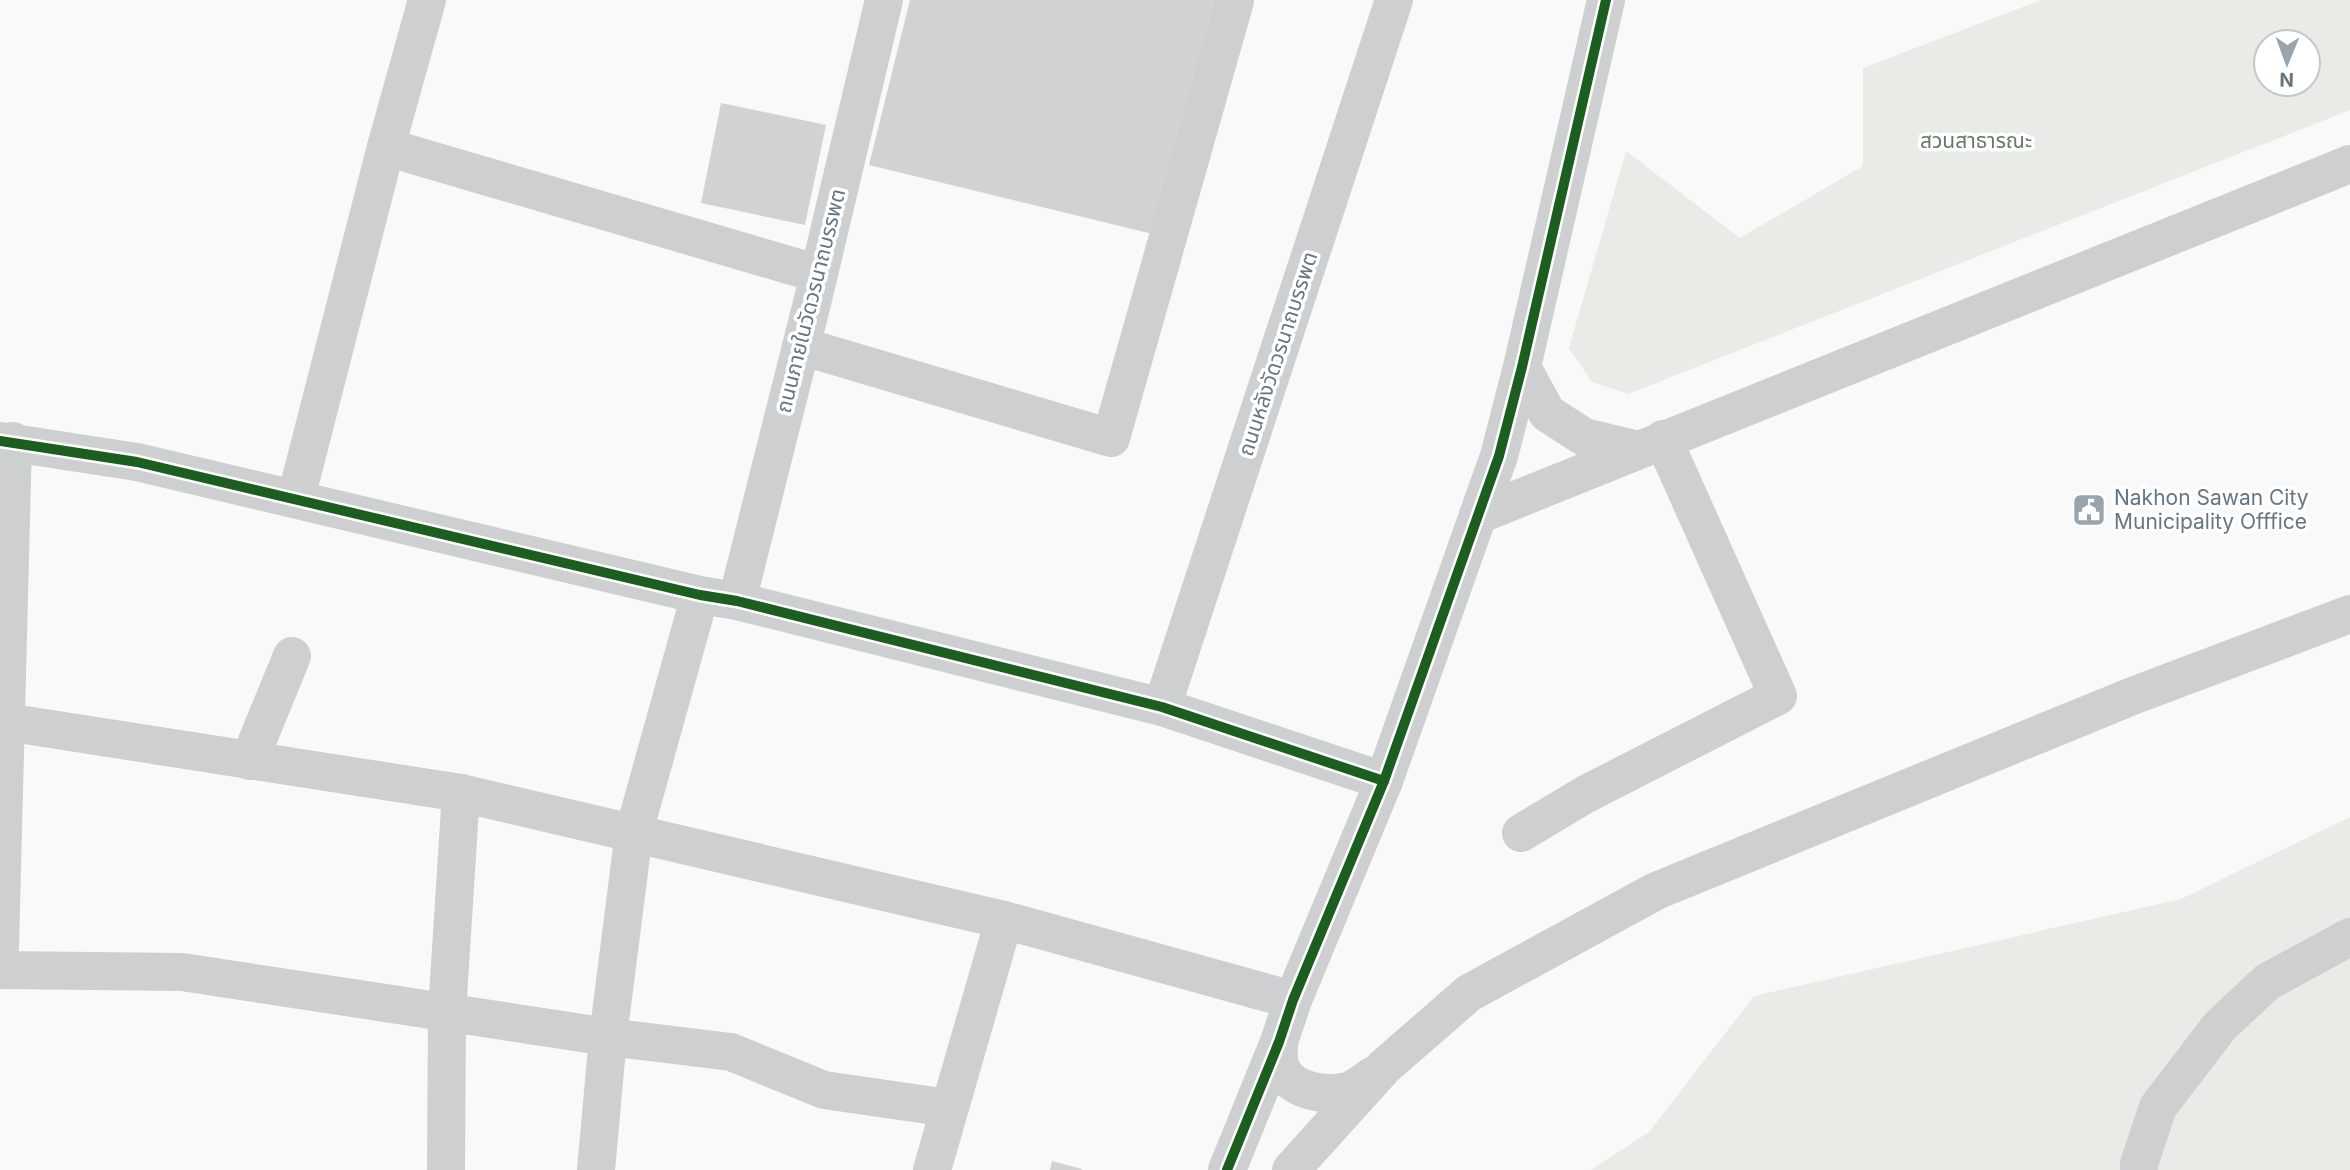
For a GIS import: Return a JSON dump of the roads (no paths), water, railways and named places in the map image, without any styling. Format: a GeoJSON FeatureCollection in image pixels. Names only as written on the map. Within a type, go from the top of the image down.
{"type":"FeatureCollection","features":[{"type":"Feature","properties":{"kind":"street"},"geometry":{"type":"LineString","coordinates":[[296,498],[386,147],[427,0]]}},
{"type":"Feature","properties":{"kind":"street","name":"ถนนภายในวัดวรนาถบรรพต"},"geometry":{"type":"LineString","coordinates":[[737,601],[884,0]]}},
{"type":"Feature","properties":{"kind":"street"},"geometry":{"type":"LineString","coordinates":[[801,346],[1111,438],[1235,1],[1231,0]]}},
{"type":"Feature","properties":{"kind":"street","name":"ถนนหลังวัดวรนาถบรรพต"},"geometry":{"type":"LineString","coordinates":[[1162,707],[1394,0]]}},
{"type":"Feature","properties":{"kind":"street"},"geometry":{"type":"LineString","coordinates":[[1227,1170],[1279,1042],[1293,1000],[1384,781],[1499,456],[1606,0]]}},
{"type":"Feature","properties":{"kind":"street"},"geometry":{"type":"LineString","coordinates":[[386,147],[819,274]]}},
{"type":"Feature","properties":{"kind":"street"},"geometry":{"type":"LineString","coordinates":[[1478,515],[2350,164]]}},
{"type":"Feature","properties":{"kind":"street"},"geometry":{"type":"LineString","coordinates":[[1522,367],[1547,413],[1584,437],[1651,444]]}},
{"type":"Feature","properties":{"kind":"street"},"geometry":{"type":"LineString","coordinates":[[0,947],[6,722],[7,441],[138,462],[700,595],[737,601],[1162,707],[1384,781]]}},
{"type":"Feature","properties":{"kind":"street"},"geometry":{"type":"LineString","coordinates":[[1521,833],[1586,794],[1778,696],[1651,444]]}},
{"type":"Feature","properties":{"kind":"street"},"geometry":{"type":"LineString","coordinates":[[596,1170],[608,1037],[634,832],[700,595]]}},
{"type":"Feature","properties":{"kind":"street"},"geometry":{"type":"LineString","coordinates":[[1290,1170],[1384,1067],[1469,993],[1656,891],[2135,695],[2350,614]]}},
{"type":"Feature","properties":{"kind":"street"},"geometry":{"type":"LineString","coordinates":[[249,761],[292,656]]}},
{"type":"Feature","properties":{"kind":"street"},"geometry":{"type":"LineString","coordinates":[[6,722],[461,793],[1004,920],[1293,1000]]}},
{"type":"Feature","properties":{"kind":"street"},"geometry":{"type":"LineString","coordinates":[[446,1170],[447,1012],[461,793]]}},
{"type":"Feature","properties":{"kind":"street"},"geometry":{"type":"LineString","coordinates":[[932,1170],[1004,920]]}},
{"type":"Feature","properties":{"kind":"street"},"geometry":{"type":"LineString","coordinates":[[2139,1170],[2158,1107],[2220,1026],[2267,982],[2350,937]]}},
{"type":"Feature","properties":{"kind":"street"},"geometry":{"type":"LineString","coordinates":[[0,970],[182,972],[608,1037],[731,1052],[824,1090],[948,1108]]}},
{"type":"Feature","properties":{"kind":"street"},"geometry":{"type":"LineString","coordinates":[[1279,1042],[1280,1064],[1288,1078],[1305,1089],[1323,1094],[1350,1090],[1384,1067]]}},
{"type":"Feature","properties":{"kind":"place","name":"Nakhon Sawan City Municipality Offfice"},"geometry":{"type":"Point","coordinates":[2089,510]}},
{"type":"Feature","properties":{"kind":"park label","name":"สวนสาธารณะ"},"geometry":{"type":"Point","coordinates":[1976,141]}}]}
